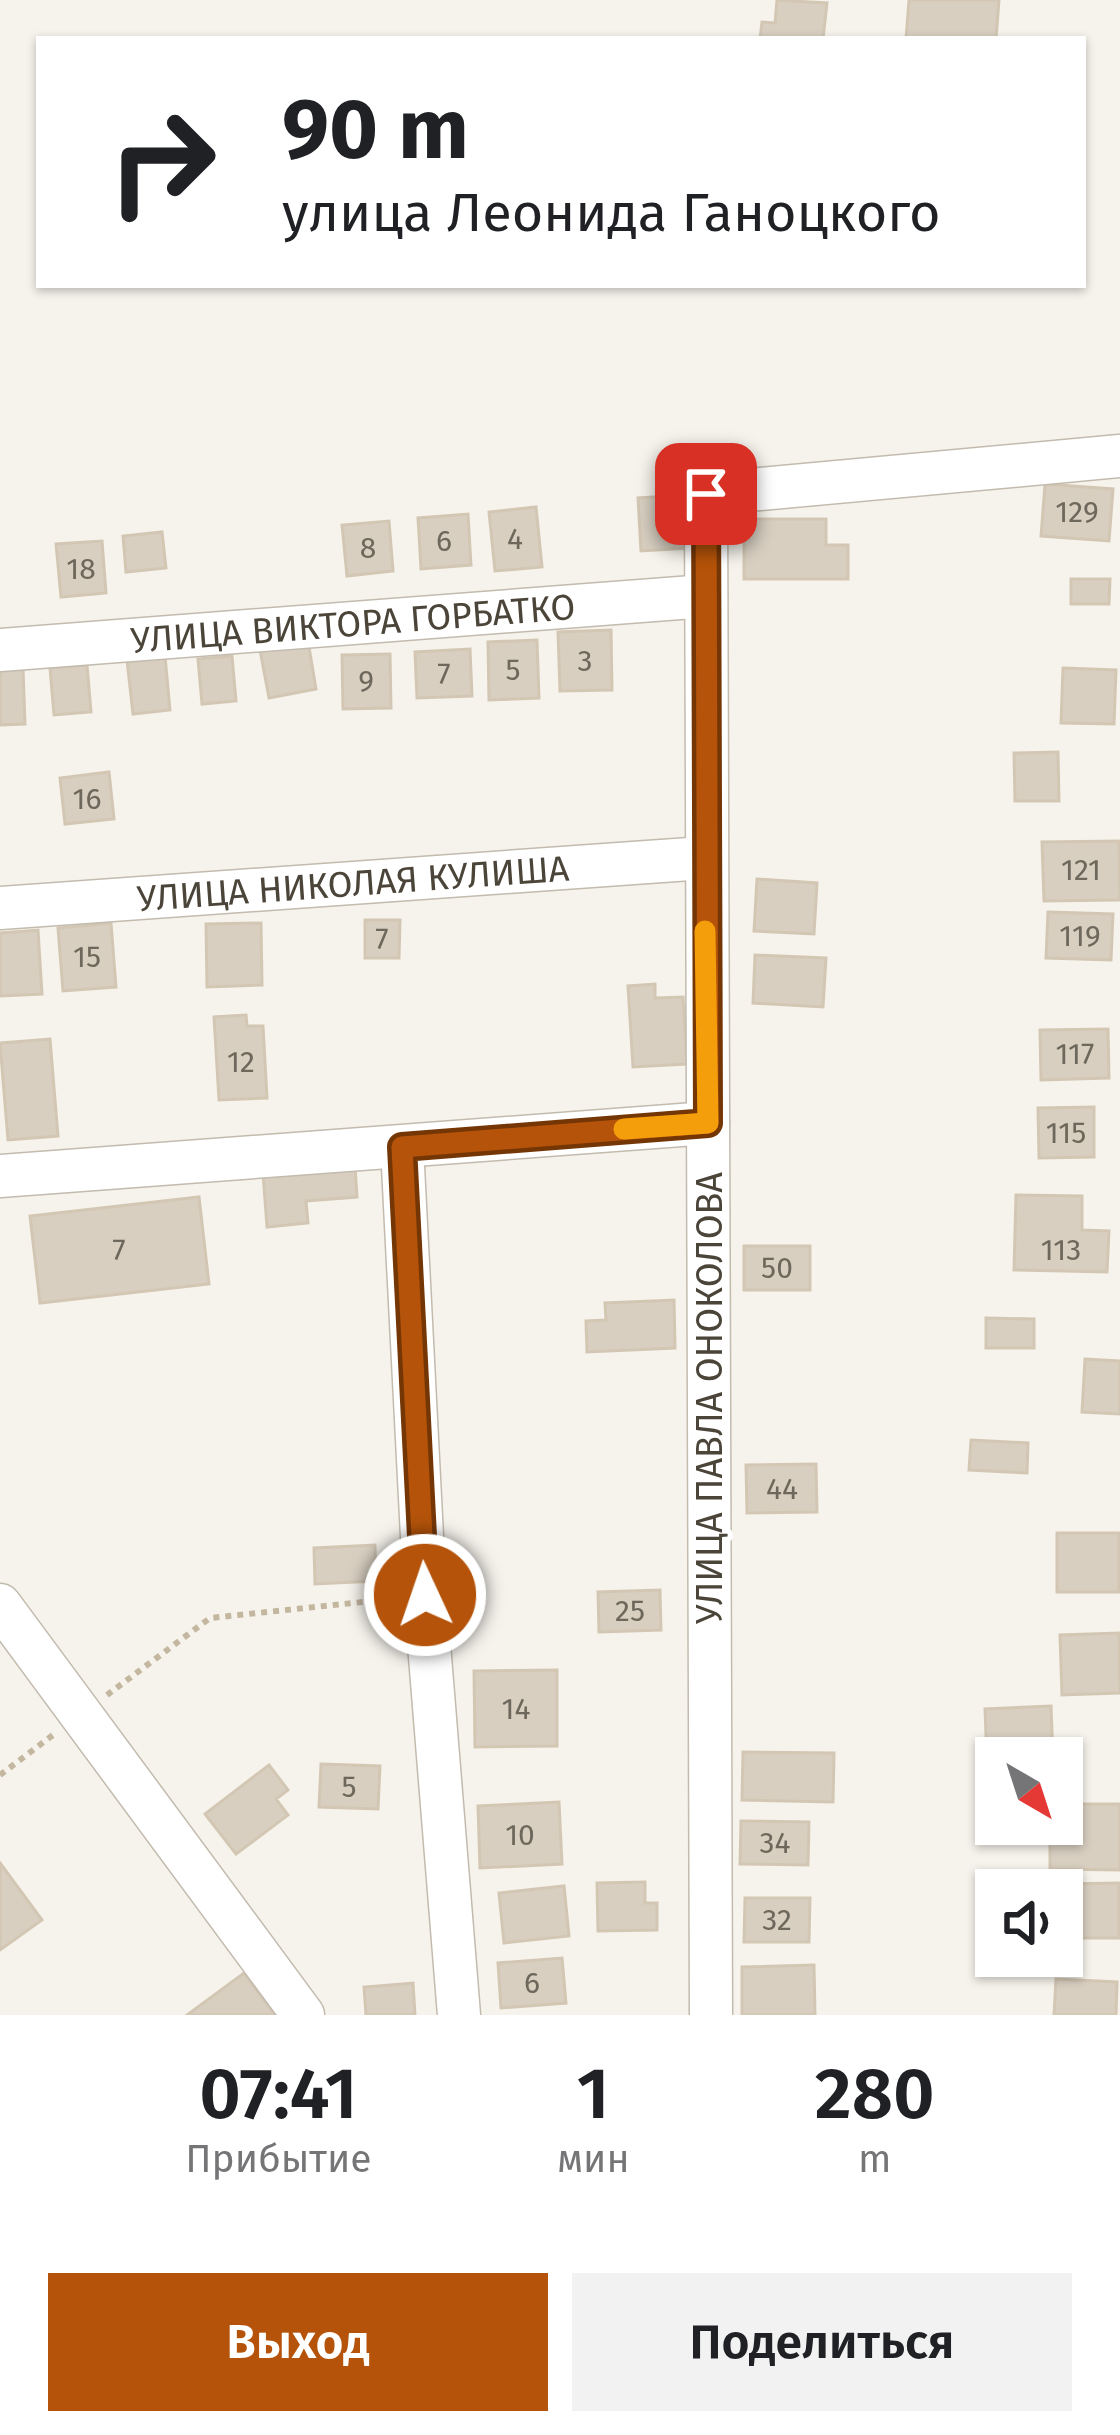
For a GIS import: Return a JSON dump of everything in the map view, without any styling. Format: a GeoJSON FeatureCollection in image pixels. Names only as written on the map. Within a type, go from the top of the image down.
{"type":"FeatureCollection","features":[{"type":"Feature","properties":{"kind":"street","name":"УЛИЦА ПАВЛА ОНОКОЛОВА"},"geometry":{"type":"LineString","coordinates":[[711,2015],[706,494],[1120,456]]}},
{"type":"Feature","properties":{"kind":"street","name":"УЛИЦА ВИКТОРА ГОРБАТКО"},"geometry":{"type":"LineString","coordinates":[[0,650],[706,596]]}},
{"type":"Feature","properties":{"kind":"street","name":"УЛИЦА НИКОЛАЯ КУЛИША"},"geometry":{"type":"LineString","coordinates":[[0,908],[704,858]]}},
{"type":"Feature","properties":{"kind":"street"},"geometry":{"type":"LineString","coordinates":[[0,1176],[708,1123]]}},
{"type":"Feature","properties":{"kind":"street"},"geometry":{"type":"LineString","coordinates":[[402,1147],[425,1595],[459,2015]]}},
{"type":"Feature","properties":{"kind":"street"},"geometry":{"type":"LineString","coordinates":[[0,1604],[303,2015]]}},
{"type":"Feature","properties":{"kind":"path"},"geometry":{"type":"LineString","coordinates":[[0,1775],[210,1618],[425,1595]]}},
{"type":"Feature","properties":{"kind":"building"},"geometry":{"type":"Polygon","coordinates":[[[777,0],[827,3],[823,36],[760,36],[762,22],[775,23],[777,0]]]}},
{"type":"Feature","properties":{"kind":"building"},"geometry":{"type":"Polygon","coordinates":[[[909,0],[999,0],[996,36],[906,36],[909,0]]]}},
{"type":"Feature","properties":{"kind":"building"},"geometry":{"type":"Polygon","coordinates":[[[1045,484],[1113,489],[1109,541],[1041,536],[1045,484]]]}},
{"type":"Feature","properties":{"kind":"building"},"geometry":{"type":"Polygon","coordinates":[[[686,495],[690,548],[641,551],[638,498],[686,495]]]}},
{"type":"Feature","properties":{"kind":"building"},"geometry":{"type":"Polygon","coordinates":[[[536,507],[542,567],[495,571],[489,512],[536,507]]]}},
{"type":"Feature","properties":{"kind":"building"},"geometry":{"type":"Polygon","coordinates":[[[468,514],[471,565],[421,569],[418,518],[468,514]]]}},
{"type":"Feature","properties":{"kind":"building"},"geometry":{"type":"Polygon","coordinates":[[[744,519],[826,519],[826,545],[848,545],[848,579],[744,579],[744,519]]]}},
{"type":"Feature","properties":{"kind":"building"},"geometry":{"type":"Polygon","coordinates":[[[389,521],[393,571],[347,576],[342,525],[389,521]]]}},
{"type":"Feature","properties":{"kind":"building"},"geometry":{"type":"Polygon","coordinates":[[[162,532],[166,568],[126,572],[123,536],[162,532]]]}},
{"type":"Feature","properties":{"kind":"building"},"geometry":{"type":"Polygon","coordinates":[[[102,541],[106,593],[61,597],[56,544],[102,541]]]}},
{"type":"Feature","properties":{"kind":"building"},"geometry":{"type":"Polygon","coordinates":[[[1071,579],[1110,579],[1109,604],[1071,604],[1071,579]]]}},
{"type":"Feature","properties":{"kind":"building"},"geometry":{"type":"Polygon","coordinates":[[[611,630],[612,690],[560,691],[558,632],[611,630]]]}},
{"type":"Feature","properties":{"kind":"building"},"geometry":{"type":"Polygon","coordinates":[[[537,640],[539,698],[489,700],[488,642],[537,640]]]}},
{"type":"Feature","properties":{"kind":"building"},"geometry":{"type":"Polygon","coordinates":[[[308,641],[316,689],[269,698],[260,650],[308,641]]]}},
{"type":"Feature","properties":{"kind":"building"},"geometry":{"type":"Polygon","coordinates":[[[470,649],[472,696],[417,698],[415,652],[470,649]]]}},
{"type":"Feature","properties":{"kind":"building"},"geometry":{"type":"Polygon","coordinates":[[[390,654],[391,708],[343,709],[342,655],[390,654]]]}},
{"type":"Feature","properties":{"kind":"building"},"geometry":{"type":"Polygon","coordinates":[[[165,656],[170,710],[133,714],[127,660],[165,656]]]}},
{"type":"Feature","properties":{"kind":"building"},"geometry":{"type":"Polygon","coordinates":[[[232,656],[236,701],[202,704],[198,659],[232,656]]]}},
{"type":"Feature","properties":{"kind":"building"},"geometry":{"type":"Polygon","coordinates":[[[87,665],[91,712],[54,715],[50,668],[87,665]]]}},
{"type":"Feature","properties":{"kind":"building"},"geometry":{"type":"Polygon","coordinates":[[[23,668],[25,724],[0,725],[0,669],[23,668]]]}},
{"type":"Feature","properties":{"kind":"building"},"geometry":{"type":"Polygon","coordinates":[[[1063,668],[1116,670],[1114,724],[1061,723],[1063,668]]]}},
{"type":"Feature","properties":{"kind":"building"},"geometry":{"type":"Polygon","coordinates":[[[1058,752],[1059,801],[1015,801],[1014,753],[1058,752]]]}},
{"type":"Feature","properties":{"kind":"building"},"geometry":{"type":"Polygon","coordinates":[[[109,772],[114,819],[65,824],[60,778],[109,772]]]}},
{"type":"Feature","properties":{"kind":"building"},"geometry":{"type":"Polygon","coordinates":[[[1119,841],[1120,900],[1044,901],[1042,842],[1119,841]]]}},
{"type":"Feature","properties":{"kind":"building"},"geometry":{"type":"Polygon","coordinates":[[[757,879],[817,883],[814,934],[754,931],[757,879]]]}},
{"type":"Feature","properties":{"kind":"building"},"geometry":{"type":"Polygon","coordinates":[[[1048,912],[1113,914],[1111,960],[1046,958],[1048,912]]]}},
{"type":"Feature","properties":{"kind":"building"},"geometry":{"type":"Polygon","coordinates":[[[365,920],[400,920],[399,958],[365,958],[365,920]]]}},
{"type":"Feature","properties":{"kind":"building"},"geometry":{"type":"Polygon","coordinates":[[[111,923],[116,987],[63,991],[58,928],[111,923]]]}},
{"type":"Feature","properties":{"kind":"building"},"geometry":{"type":"Polygon","coordinates":[[[261,923],[262,985],[207,987],[206,924],[261,923]]]}},
{"type":"Feature","properties":{"kind":"building"},"geometry":{"type":"Polygon","coordinates":[[[38,930],[42,994],[0,996],[0,933],[38,930]]]}},
{"type":"Feature","properties":{"kind":"building"},"geometry":{"type":"Polygon","coordinates":[[[755,955],[826,958],[823,1007],[753,1003],[755,955]]]}},
{"type":"Feature","properties":{"kind":"building"},"geometry":{"type":"Polygon","coordinates":[[[655,984],[655,998],[683,997],[687,1064],[633,1067],[628,986],[655,984]]]}},
{"type":"Feature","properties":{"kind":"building"},"geometry":{"type":"Polygon","coordinates":[[[246,1015],[247,1026],[263,1026],[267,1098],[219,1100],[214,1017],[246,1015]]]}},
{"type":"Feature","properties":{"kind":"building"},"geometry":{"type":"Polygon","coordinates":[[[1108,1029],[1109,1078],[1041,1080],[1040,1030],[1108,1029]]]}},
{"type":"Feature","properties":{"kind":"building"},"geometry":{"type":"Polygon","coordinates":[[[50,1039],[58,1136],[8,1140],[0,1043],[50,1039]]]}},
{"type":"Feature","properties":{"kind":"building"},"geometry":{"type":"Polygon","coordinates":[[[1094,1107],[1094,1157],[1039,1158],[1038,1108],[1094,1107]]]}},
{"type":"Feature","properties":{"kind":"building"},"geometry":{"type":"Polygon","coordinates":[[[355,1166],[357,1197],[306,1201],[308,1223],[267,1227],[263,1173],[355,1166]]]}},
{"type":"Feature","properties":{"kind":"building"},"geometry":{"type":"Polygon","coordinates":[[[1016,1195],[1082,1196],[1082,1230],[1109,1231],[1107,1272],[1014,1270],[1016,1195]]]}},
{"type":"Feature","properties":{"kind":"building"},"geometry":{"type":"Polygon","coordinates":[[[199,1197],[209,1284],[40,1303],[30,1216],[199,1197]]]}},
{"type":"Feature","properties":{"kind":"building"},"geometry":{"type":"Polygon","coordinates":[[[744,1246],[810,1246],[810,1290],[744,1290],[744,1246]]]}},
{"type":"Feature","properties":{"kind":"building"},"geometry":{"type":"Polygon","coordinates":[[[674,1300],[675,1348],[587,1352],[586,1321],[606,1320],[605,1303],[674,1300]]]}},
{"type":"Feature","properties":{"kind":"building"},"geometry":{"type":"Polygon","coordinates":[[[986,1318],[1034,1319],[1034,1348],[986,1348],[986,1318]]]}},
{"type":"Feature","properties":{"kind":"building"},"geometry":{"type":"Polygon","coordinates":[[[1085,1359],[1120,1361],[1120,1414],[1082,1412],[1085,1359]]]}},
{"type":"Feature","properties":{"kind":"building"},"geometry":{"type":"Polygon","coordinates":[[[971,1440],[1028,1443],[1027,1473],[969,1470],[971,1440]]]}},
{"type":"Feature","properties":{"kind":"building"},"geometry":{"type":"Polygon","coordinates":[[[816,1464],[817,1512],[747,1513],[746,1465],[816,1464]]]}},
{"type":"Feature","properties":{"kind":"building"},"geometry":{"type":"Polygon","coordinates":[[[1057,1533],[1119,1533],[1119,1592],[1057,1592],[1057,1533]]]}},
{"type":"Feature","properties":{"kind":"building"},"geometry":{"type":"Polygon","coordinates":[[[375,1545],[376,1581],[315,1584],[314,1548],[375,1545]]]}},
{"type":"Feature","properties":{"kind":"building"},"geometry":{"type":"Polygon","coordinates":[[[660,1590],[661,1630],[599,1632],[598,1592],[660,1590]]]}},
{"type":"Feature","properties":{"kind":"building"},"geometry":{"type":"Polygon","coordinates":[[[1119,1633],[1120,1693],[1062,1695],[1060,1635],[1119,1633]]]}},
{"type":"Feature","properties":{"kind":"building"},"geometry":{"type":"Polygon","coordinates":[[[557,1670],[557,1746],[475,1747],[474,1671],[557,1670]]]}},
{"type":"Feature","properties":{"kind":"building"},"geometry":{"type":"Polygon","coordinates":[[[1051,1706],[1052,1737],[986,1737],[985,1709],[1051,1706]]]}},
{"type":"Feature","properties":{"kind":"building"},"geometry":{"type":"Polygon","coordinates":[[[743,1752],[834,1753],[833,1802],[742,1800],[743,1752]]]}},
{"type":"Feature","properties":{"kind":"building"},"geometry":{"type":"Polygon","coordinates":[[[321,1764],[380,1766],[378,1809],[319,1807],[321,1764]]]}},
{"type":"Feature","properties":{"kind":"building"},"geometry":{"type":"Polygon","coordinates":[[[269,1765],[288,1790],[276,1799],[288,1815],[236,1854],[205,1814],[269,1765]]]}},
{"type":"Feature","properties":{"kind":"building"},"geometry":{"type":"Polygon","coordinates":[[[559,1802],[562,1864],[480,1868],[478,1806],[559,1802]]]}},
{"type":"Feature","properties":{"kind":"building"},"geometry":{"type":"Polygon","coordinates":[[[1083,1804],[1120,1804],[1120,1870],[1050,1869],[1050,1845],[1083,1845],[1083,1804]]]}},
{"type":"Feature","properties":{"kind":"building"},"geometry":{"type":"Polygon","coordinates":[[[741,1821],[809,1822],[808,1865],[740,1864],[741,1821]]]}},
{"type":"Feature","properties":{"kind":"building"},"geometry":{"type":"Polygon","coordinates":[[[0,1863],[42,1920],[0,1950],[0,1863]]]}},
{"type":"Feature","properties":{"kind":"building"},"geometry":{"type":"Polygon","coordinates":[[[645,1882],[645,1903],[657,1903],[657,1930],[598,1931],[597,1883],[645,1882]]]}},
{"type":"Feature","properties":{"kind":"building"},"geometry":{"type":"Polygon","coordinates":[[[1119,1883],[1119,1938],[1083,1938],[1083,1884],[1119,1883]]]}},
{"type":"Feature","properties":{"kind":"building"},"geometry":{"type":"Polygon","coordinates":[[[564,1886],[569,1936],[504,1943],[499,1893],[564,1886]]]}},
{"type":"Feature","properties":{"kind":"building"},"geometry":{"type":"Polygon","coordinates":[[[745,1898],[810,1898],[809,1942],[744,1942],[745,1898]]]}},
{"type":"Feature","properties":{"kind":"building"},"geometry":{"type":"Polygon","coordinates":[[[562,1958],[566,2003],[501,2008],[498,1963],[562,1958]]]}},
{"type":"Feature","properties":{"kind":"building"},"geometry":{"type":"Polygon","coordinates":[[[814,1965],[815,2015],[742,2015],[742,1967],[814,1965]]]}},
{"type":"Feature","properties":{"kind":"building"},"geometry":{"type":"Polygon","coordinates":[[[244,1973],[275,2015],[187,2015],[244,1973]]]}},
{"type":"Feature","properties":{"kind":"building"},"geometry":{"type":"Polygon","coordinates":[[[1056,1979],[1117,1982],[1116,2015],[1054,2015],[1056,1979]]]}},
{"type":"Feature","properties":{"kind":"building"},"geometry":{"type":"Polygon","coordinates":[[[413,1983],[415,2015],[366,2015],[364,1987],[413,1983]]]}},
{"type":"Feature","properties":{"kind":"slow traffic"},"geometry":{"type":"LineString","coordinates":[[624,1129],[708,1123],[705,931]]}},
{"type":"Feature","properties":{"kind":"route"},"geometry":{"type":"LineString","coordinates":[[425,1595],[402,1147],[708,1123],[706,494]]}}]}
